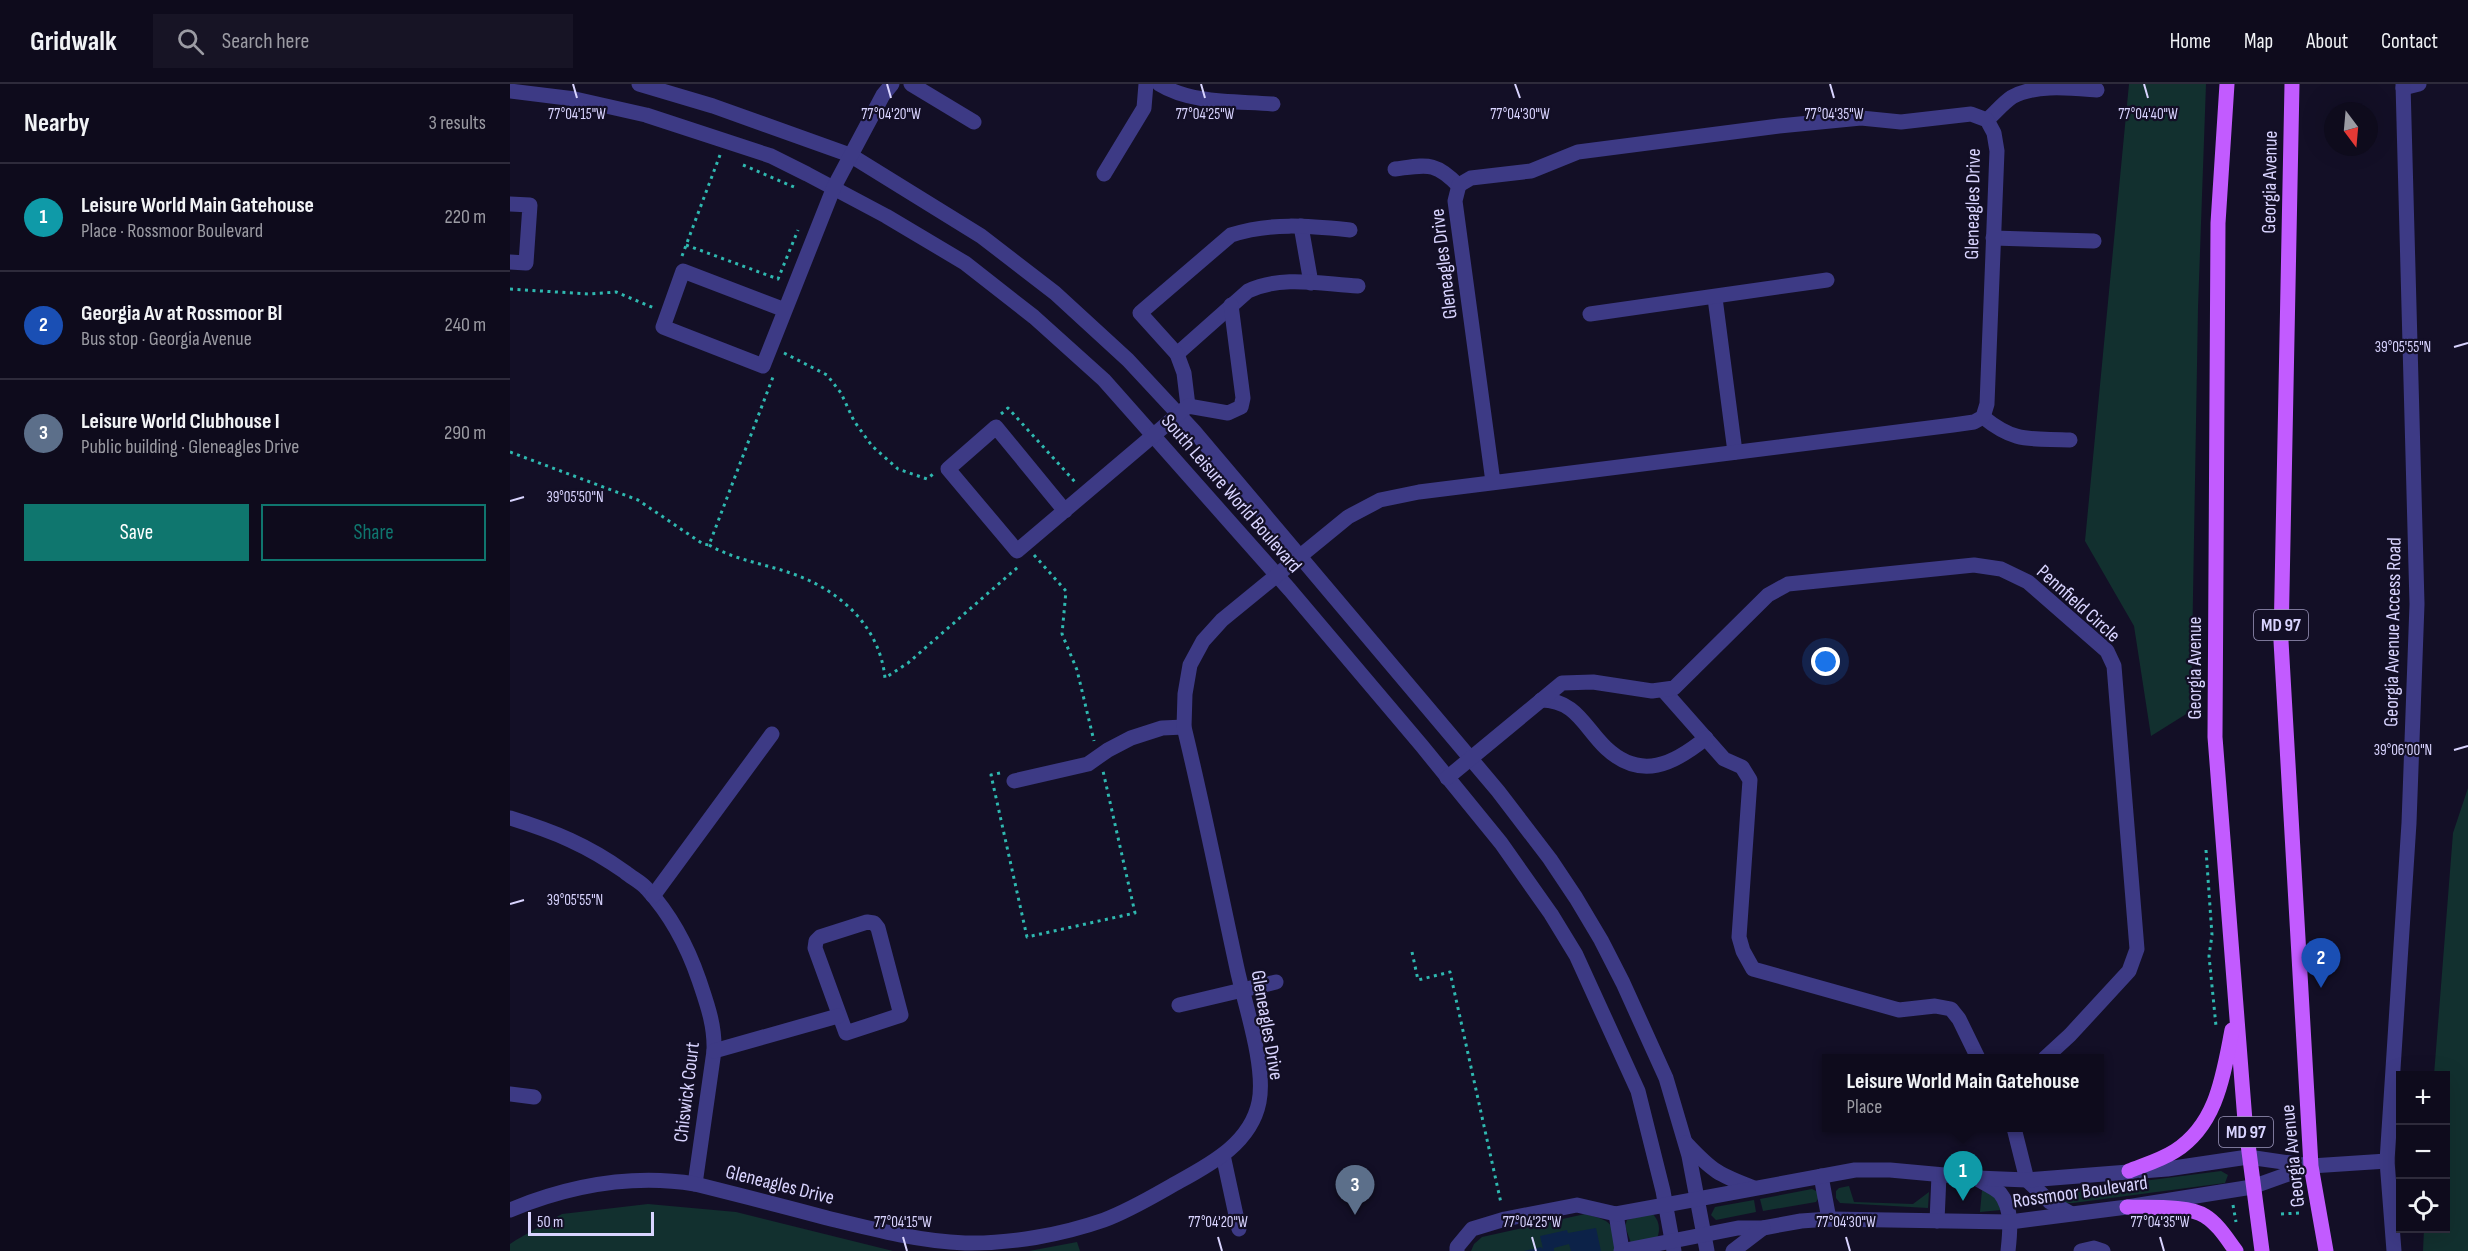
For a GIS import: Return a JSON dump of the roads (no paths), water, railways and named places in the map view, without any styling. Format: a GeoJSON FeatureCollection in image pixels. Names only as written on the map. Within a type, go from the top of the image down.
{"type":"FeatureCollection","features":[{"type":"Feature","properties":{"kind":"main road","name":"Georgia Avenue"},"geometry":{"type":"LineString","coordinates":[[2227,84],[2218,223],[2215,737],[2248,1157],[2262,1251]]}},
{"type":"Feature","properties":{"kind":"main road","name":"Georgia Avenue"},"geometry":{"type":"LineString","coordinates":[[2292,84],[2281,641],[2311,1166],[2326,1251]]}},
{"type":"Feature","properties":{"kind":"main road"},"geometry":{"type":"LineString","coordinates":[[2128,1171],[2173,1153],[2189,1141],[2204,1124],[2218,1095],[2236,1013]]}},
{"type":"Feature","properties":{"kind":"main road"},"geometry":{"type":"LineString","coordinates":[[2127,1207],[2194,1211],[2205,1216],[2223,1233],[2236,1251]]}},
{"type":"Feature","properties":{"kind":"street","name":"South Leisure World Boulevard"},"geometry":{"type":"LineString","coordinates":[[639,84],[713,106],[850,155],[981,236],[1055,293],[1183,410],[1300,556],[1471,759],[1544,850],[1601,940],[1642,1022],[1666,1078],[1685,1142],[1707,1251]]}},
{"type":"Feature","properties":{"kind":"street"},"geometry":{"type":"LineString","coordinates":[[785,310],[683,271],[663,327],[763,366],[834,187],[883,95],[892,84]]}},
{"type":"Feature","properties":{"kind":"street"},"geometry":{"type":"LineString","coordinates":[[911,84],[974,122]]}},
{"type":"Feature","properties":{"kind":"street"},"geometry":{"type":"LineString","coordinates":[[1104,174],[1144,108],[1146,84]]}},
{"type":"Feature","properties":{"kind":"street"},"geometry":{"type":"LineString","coordinates":[[1159,84],[1170,91],[1206,99],[1273,104]]}},
{"type":"Feature","properties":{"kind":"street"},"geometry":{"type":"LineString","coordinates":[[2403,86],[2419,84]]}},
{"type":"Feature","properties":{"kind":"street","name":"Georgia Avenue Access Road"},"geometry":{"type":"LineString","coordinates":[[2394,1251],[2387,1161],[2409,823],[2417,604],[2403,86]]}},
{"type":"Feature","properties":{"kind":"street"},"geometry":{"type":"LineString","coordinates":[[1988,120],[2013,96],[2032,89],[2058,87],[2097,90]]}},
{"type":"Feature","properties":{"kind":"street","name":"South Leisure World Boulevard"},"geometry":{"type":"LineString","coordinates":[[510,91],[575,99],[646,115],[771,156],[834,187],[965,263],[1034,317],[1104,380],[1299,601],[1447,778],[1525,876],[1576,955],[1638,1091],[1673,1245]]}},
{"type":"Feature","properties":{"kind":"street","name":"Gleneagles Drive"},"geometry":{"type":"LineString","coordinates":[[510,1210],[543,1196],[635,1180],[666,1180],[695,1184],[899,1236],[965,1242],[1003,1241],[1039,1236],[1102,1220],[1154,1196],[1223,1155],[1250,1127],[1259,1102],[1259,1072],[1184,727],[1185,694],[1190,665],[1203,641],[1222,620],[1348,517],[1380,500],[1492,482],[1953,425],[1974,422],[1983,417],[1987,404],[1997,152],[1994,133],[1988,120],[1971,114],[1901,122],[1861,118],[1779,126],[1578,152],[1531,171],[1471,178],[1459,186],[1455,201],[1492,482]]}},
{"type":"Feature","properties":{"kind":"street"},"geometry":{"type":"LineString","coordinates":[[1395,169],[1433,166],[1446,172],[1459,186]]}},
{"type":"Feature","properties":{"kind":"street"},"geometry":{"type":"LineString","coordinates":[[510,204],[530,206],[526,263],[510,262]]}},
{"type":"Feature","properties":{"kind":"street"},"geometry":{"type":"LineString","coordinates":[[1183,410],[1184,373],[1177,354],[1140,313],[1231,235],[1249,229],[1301,226],[1350,230]]}},
{"type":"Feature","properties":{"kind":"street"},"geometry":{"type":"LineString","coordinates":[[1301,226],[1311,283]]}},
{"type":"Feature","properties":{"kind":"street"},"geometry":{"type":"LineString","coordinates":[[1993,238],[2094,241]]}},
{"type":"Feature","properties":{"kind":"street"},"geometry":{"type":"LineString","coordinates":[[1590,314],[1715,298],[1827,280]]}},
{"type":"Feature","properties":{"kind":"street"},"geometry":{"type":"LineString","coordinates":[[1177,354],[1231,305],[1248,291],[1262,284],[1279,281],[1358,286]]}},
{"type":"Feature","properties":{"kind":"street"},"geometry":{"type":"LineString","coordinates":[[1715,298],[1735,452]]}},
{"type":"Feature","properties":{"kind":"street"},"geometry":{"type":"LineString","coordinates":[[1065,511],[996,427],[948,469],[1017,551],[1065,511],[1183,410],[1228,413],[1241,407],[1243,398],[1231,305]]}},
{"type":"Feature","properties":{"kind":"street"},"geometry":{"type":"LineString","coordinates":[[1983,417],[1998,429],[2016,438],[2070,440]]}},
{"type":"Feature","properties":{"kind":"street","name":"Pennfield Circle"},"geometry":{"type":"LineString","coordinates":[[1664,691],[1674,688],[1683,680],[1768,595],[1788,584],[1974,565],[2001,569],[2028,582],[2107,651],[2114,666],[2137,949],[2128,971],[2050,1054]]}},
{"type":"Feature","properties":{"kind":"street"},"geometry":{"type":"LineString","coordinates":[[1447,778],[1562,683],[1578,681],[1664,691],[1724,759],[1742,767],[1750,780],[1739,937],[1743,951],[1753,969],[1899,1010],[1935,1006],[1951,1009],[1959,1019],[1976,1054]]}},
{"type":"Feature","properties":{"kind":"street"},"geometry":{"type":"LineString","coordinates":[[1541,700],[1554,700],[1569,707],[1606,748],[1625,761],[1644,766],[1662,765],[1678,759],[1706,738]]}},
{"type":"Feature","properties":{"kind":"street"},"geometry":{"type":"LineString","coordinates":[[1008,777],[1088,764],[1131,738],[1162,728],[1184,727]]}},
{"type":"Feature","properties":{"kind":"street"},"geometry":{"type":"LineString","coordinates":[[653,896],[772,735]]}},
{"type":"Feature","properties":{"kind":"street","name":"Chiswick Court"},"geometry":{"type":"LineString","coordinates":[[510,818],[544,828],[596,851],[646,887],[692,959],[714,1032],[714,1051],[695,1184]]}},
{"type":"Feature","properties":{"kind":"street"},"geometry":{"type":"LineString","coordinates":[[867,922],[874,923],[878,928],[901,1015],[846,1033],[838,1016],[815,948],[816,941],[819,937],[867,922]]}},
{"type":"Feature","properties":{"kind":"street"},"geometry":{"type":"LineString","coordinates":[[1179,1005],[1276,982]]}},
{"type":"Feature","properties":{"kind":"street"},"geometry":{"type":"LineString","coordinates":[[714,1051],[838,1016]]}},
{"type":"Feature","properties":{"kind":"street"},"geometry":{"type":"LineString","coordinates":[[510,1094],[534,1097]]}},
{"type":"Feature","properties":{"kind":"street"},"geometry":{"type":"LineString","coordinates":[[2015,1132],[2027,1180],[2050,1202],[2070,1213]]}},
{"type":"Feature","properties":{"kind":"street"},"geometry":{"type":"LineString","coordinates":[[1685,1142],[1708,1167],[1718,1174],[1754,1188]]}},
{"type":"Feature","properties":{"kind":"street"},"geometry":{"type":"LineString","coordinates":[[1223,1155],[1239,1229]]}},
{"type":"Feature","properties":{"kind":"street","name":"Rossmoor Boulevard"},"geometry":{"type":"LineString","coordinates":[[1616,1214],[1821,1176],[1866,1170],[2027,1180],[2167,1169],[2248,1157],[2311,1166],[2387,1161]]}},
{"type":"Feature","properties":{"kind":"street","name":"Rossmoor Boulevard"},"geometry":{"type":"LineString","coordinates":[[1622,1250],[1673,1245],[1705,1234],[1738,1228],[1763,1228],[1801,1221],[1829,1219],[2010,1222],[2127,1207],[2252,1187],[2311,1166]]}},
{"type":"Feature","properties":{"kind":"street"},"geometry":{"type":"LineString","coordinates":[[1937,1221],[1939,1175]]}},
{"type":"Feature","properties":{"kind":"street"},"geometry":{"type":"LineString","coordinates":[[1821,1176],[1829,1219]]}},
{"type":"Feature","properties":{"kind":"street"},"geometry":{"type":"LineString","coordinates":[[1977,1178],[2000,1192],[2008,1209],[2010,1222],[2008,1251]]}},
{"type":"Feature","properties":{"kind":"street"},"geometry":{"type":"LineString","coordinates":[[1457,1251],[1457,1247],[1472,1230],[1505,1220],[1577,1205],[1616,1214],[1622,1250]]}},
{"type":"Feature","properties":{"kind":"street"},"geometry":{"type":"LineString","coordinates":[[1733,1251],[1763,1228]]}},
{"type":"Feature","properties":{"kind":"street"},"geometry":{"type":"LineString","coordinates":[[2081,1251],[2094,1248],[2103,1251]]}},
{"type":"Feature","properties":{"kind":"water"},"geometry":{"type":"Polygon","coordinates":[[[1596,1228],[1601,1251],[1571,1251],[1569,1244],[1554,1248],[1554,1251],[1524,1251],[1541,1247],[1543,1249],[1540,1236],[1567,1230],[1568,1233],[1596,1228]]]}},
{"type":"Feature","properties":{"kind":"place","name":"Georgia Av at Rossmoor Bl"},"geometry":{"type":"Point","coordinates":[2321,988]}},
{"type":"Feature","properties":{"kind":"place","name":"Leisure World Main Gatehouse"},"geometry":{"type":"Point","coordinates":[1963,1201]}},
{"type":"Feature","properties":{"kind":"place","name":"Leisure World Clubhouse I"},"geometry":{"type":"Point","coordinates":[1355,1215]}}]}
